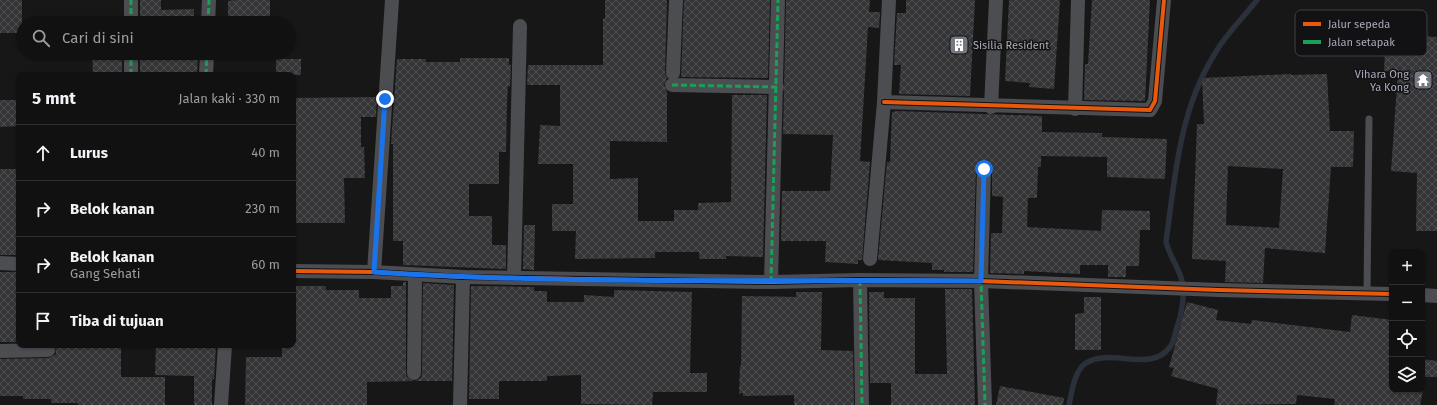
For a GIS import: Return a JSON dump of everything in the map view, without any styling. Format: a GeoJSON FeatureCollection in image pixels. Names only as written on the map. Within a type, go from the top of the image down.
{"type":"FeatureCollection","features":[{"type":"Feature","properties":{"kind":"street"},"geometry":{"type":"LineString","coordinates":[[131,0],[131,16]]}},
{"type":"Feature","properties":{"kind":"street"},"geometry":{"type":"LineString","coordinates":[[208,16],[209,0]]}},
{"type":"Feature","properties":{"kind":"street"},"geometry":{"type":"LineString","coordinates":[[374,272],[392,0]]}},
{"type":"Feature","properties":{"kind":"street"},"geometry":{"type":"LineString","coordinates":[[676,0],[673,79],[777,87]]}},
{"type":"Feature","properties":{"kind":"street"},"geometry":{"type":"LineString","coordinates":[[771,282],[778,0]]}},
{"type":"Feature","properties":{"kind":"street"},"geometry":{"type":"LineString","coordinates":[[870,258],[884,102],[889,0]]}},
{"type":"Feature","properties":{"kind":"street"},"geometry":{"type":"LineString","coordinates":[[991,106],[996,0]]}},
{"type":"Feature","properties":{"kind":"street"},"geometry":{"type":"LineString","coordinates":[[1076,109],[1078,0]]}},
{"type":"Feature","properties":{"kind":"street"},"geometry":{"type":"LineString","coordinates":[[884,102],[1146,111],[1154,107],[1156,101],[1164,0]]}},
{"type":"Feature","properties":{"kind":"street"},"geometry":{"type":"LineString","coordinates":[[514,278],[520,26]]}},
{"type":"Feature","properties":{"kind":"street"},"geometry":{"type":"LineString","coordinates":[[131,60],[131,72]]}},
{"type":"Feature","properties":{"kind":"street"},"geometry":{"type":"LineString","coordinates":[[206,72],[207,60]]}},
{"type":"Feature","properties":{"kind":"street"},"geometry":{"type":"LineString","coordinates":[[984,169],[981,281],[985,405]]}},
{"type":"Feature","properties":{"kind":"street"},"geometry":{"type":"LineString","coordinates":[[0,263],[16,264]]}},
{"type":"Feature","properties":{"kind":"street"},"geometry":{"type":"LineString","coordinates":[[296,272],[374,272],[463,277],[771,282],[860,280],[981,281],[1219,290],[1366,292],[1389,294]]}},
{"type":"Feature","properties":{"kind":"street"},"geometry":{"type":"LineString","coordinates":[[414,373],[415,275]]}},
{"type":"Feature","properties":{"kind":"street"},"geometry":{"type":"LineString","coordinates":[[460,405],[463,277]]}},
{"type":"Feature","properties":{"kind":"street"},"geometry":{"type":"LineString","coordinates":[[860,280],[862,405]]}},
{"type":"Feature","properties":{"kind":"street"},"geometry":{"type":"LineString","coordinates":[[1425,296],[1437,296]]}},
{"type":"Feature","properties":{"kind":"street"},"geometry":{"type":"LineString","coordinates":[[221,405],[225,348]]}},
{"type":"Feature","properties":{"kind":"street"},"geometry":{"type":"LineString","coordinates":[[0,350],[48,350]]}},
{"type":"Feature","properties":{"kind":"lane"},"geometry":{"type":"LineString","coordinates":[[1366,292],[1370,119]]}},
{"type":"Feature","properties":{"kind":"building"},"geometry":{"type":"Polygon","coordinates":[[[0,0],[22,0],[22,16],[16,16],[16,33],[0,33],[0,0]]]}},
{"type":"Feature","properties":{"kind":"building"},"geometry":{"type":"Polygon","coordinates":[[[140,0],[161,0],[161,10],[194,9],[194,16],[140,16],[140,0]]]}},
{"type":"Feature","properties":{"kind":"building"},"geometry":{"type":"Polygon","coordinates":[[[270,0],[270,16],[228,16],[228,1],[270,0]]]}},
{"type":"Feature","properties":{"kind":"building"},"geometry":{"type":"Polygon","coordinates":[[[605,0],[667,0],[665,73],[667,78],[664,85],[667,92],[667,142],[610,141],[610,179],[638,178],[638,221],[674,221],[674,210],[698,210],[698,203],[731,202],[732,95],[767,95],[763,257],[726,256],[726,259],[699,259],[699,252],[655,252],[655,258],[575,259],[576,231],[552,231],[552,204],[573,204],[573,164],[538,164],[540,125],[560,126],[560,85],[527,85],[528,65],[603,65],[603,19],[605,19],[605,0]]]}},
{"type":"Feature","properties":{"kind":"building"},"geometry":{"type":"Polygon","coordinates":[[[684,0],[770,0],[768,78],[681,77],[684,0]]]}},
{"type":"Feature","properties":{"kind":"building"},"geometry":{"type":"Polygon","coordinates":[[[786,0],[870,0],[869,12],[880,12],[879,28],[868,27],[860,161],[870,162],[862,260],[858,260],[858,264],[825,262],[826,241],[781,241],[782,191],[830,191],[833,135],[783,134],[786,0]]]}},
{"type":"Feature","properties":{"kind":"building"},"geometry":{"type":"Polygon","coordinates":[[[906,0],[975,0],[970,96],[899,94],[901,65],[894,65],[897,13],[906,13],[906,0]]]}},
{"type":"Feature","properties":{"kind":"building"},"geometry":{"type":"Polygon","coordinates":[[[1009,0],[1060,0],[1054,89],[1029,87],[1030,83],[1005,81],[1009,0]]]}},
{"type":"Feature","properties":{"kind":"building"},"geometry":{"type":"Polygon","coordinates":[[[1092,0],[1150,0],[1145,101],[1084,100],[1085,64],[1088,64],[1092,0]]]}},
{"type":"Feature","properties":{"kind":"building"},"geometry":{"type":"Polygon","coordinates":[[[1427,36],[1437,37],[1437,231],[1416,231],[1417,173],[1391,171],[1398,72],[1384,71],[1385,56],[1427,56],[1427,36]]]}},
{"type":"Feature","properties":{"kind":"building"},"geometry":{"type":"Polygon","coordinates":[[[460,58],[509,58],[509,65],[511,65],[510,86],[508,86],[507,101],[506,152],[499,152],[499,184],[469,184],[469,216],[492,216],[492,245],[506,245],[506,269],[403,265],[403,241],[393,241],[393,144],[391,144],[397,59],[426,59],[426,62],[460,62],[460,58]]]}},
{"type":"Feature","properties":{"kind":"building"},"geometry":{"type":"Polygon","coordinates":[[[301,59],[301,75],[296,75],[296,72],[276,72],[276,60],[301,59]]]}},
{"type":"Feature","properties":{"kind":"building"},"geometry":{"type":"Polygon","coordinates":[[[92,60],[122,60],[122,72],[93,72],[92,60]]]}},
{"type":"Feature","properties":{"kind":"building"},"geometry":{"type":"Polygon","coordinates":[[[140,60],[198,60],[197,72],[140,72],[140,60]]]}},
{"type":"Feature","properties":{"kind":"building"},"geometry":{"type":"Polygon","coordinates":[[[1327,74],[1330,131],[1354,131],[1353,167],[1331,167],[1325,253],[1265,248],[1263,283],[1225,282],[1226,261],[1192,259],[1197,124],[1204,124],[1202,78],[1327,74]],[[1228,166],[1226,225],[1279,228],[1283,169],[1228,166]]]}},
{"type":"Feature","properties":{"kind":"building"},"geometry":{"type":"Polygon","coordinates":[[[377,97],[376,117],[361,117],[361,147],[364,147],[365,178],[344,178],[345,223],[296,223],[296,98],[377,97]]]}},
{"type":"Feature","properties":{"kind":"building"},"geometry":{"type":"Polygon","coordinates":[[[0,100],[16,100],[16,126],[0,127],[0,100]]]}},
{"type":"Feature","properties":{"kind":"building"},"geometry":{"type":"Polygon","coordinates":[[[892,112],[1042,116],[1042,132],[1102,133],[1102,137],[1167,139],[1165,179],[1107,177],[1107,157],[1041,156],[1041,167],[1038,167],[1037,198],[1028,198],[1027,227],[1101,231],[1102,210],[1150,211],[1150,230],[1140,230],[1139,266],[1126,266],[1126,277],[1108,277],[1108,265],[1080,265],[1080,274],[1024,271],[1024,274],[990,273],[991,233],[1002,233],[1003,197],[992,196],[992,169],[989,162],[984,161],[977,164],[976,169],[973,272],[944,272],[944,270],[932,270],[932,263],[878,260],[887,162],[890,162],[892,112]]]}},
{"type":"Feature","properties":{"kind":"building"},"geometry":{"type":"Polygon","coordinates":[[[0,169],[16,169],[16,255],[0,255],[0,169]]]}},
{"type":"Feature","properties":{"kind":"building"},"geometry":{"type":"Polygon","coordinates":[[[524,225],[535,225],[534,270],[523,269],[524,225]]]}},
{"type":"Feature","properties":{"kind":"building"},"geometry":{"type":"Polygon","coordinates":[[[0,272],[16,272],[16,342],[0,342],[0,272]]]}},
{"type":"Feature","properties":{"kind":"building"},"geometry":{"type":"Polygon","coordinates":[[[403,282],[406,282],[406,373],[407,377],[413,381],[367,382],[367,405],[245,405],[246,357],[282,357],[282,348],[296,348],[296,286],[326,286],[326,290],[359,290],[359,298],[391,298],[391,286],[403,286],[403,282]]]}},
{"type":"Feature","properties":{"kind":"building"},"geometry":{"type":"Polygon","coordinates":[[[423,283],[454,285],[452,381],[415,381],[421,378],[422,373],[423,283]]]}},
{"type":"Feature","properties":{"kind":"building"},"geometry":{"type":"Polygon","coordinates":[[[471,286],[534,287],[534,291],[547,291],[547,302],[584,302],[584,295],[614,297],[614,290],[692,292],[690,373],[707,373],[707,392],[653,392],[652,405],[581,404],[581,375],[547,376],[547,381],[499,381],[499,399],[469,399],[471,286]]]}},
{"type":"Feature","properties":{"kind":"building"},"geometry":{"type":"Polygon","coordinates":[[[945,289],[972,289],[975,405],[891,405],[891,383],[870,383],[869,292],[884,292],[884,298],[915,298],[915,374],[947,374],[945,289]]]}},
{"type":"Feature","properties":{"kind":"building"},"geometry":{"type":"Polygon","coordinates":[[[796,292],[822,292],[821,350],[853,351],[854,405],[794,405],[794,395],[743,396],[743,393],[739,394],[742,296],[796,297],[796,292]]]}},
{"type":"Feature","properties":{"kind":"building"},"geometry":{"type":"Polygon","coordinates":[[[1084,297],[1101,297],[1101,350],[1075,350],[1075,314],[1084,313],[1084,297]]]}},
{"type":"Feature","properties":{"kind":"building"},"geometry":{"type":"Polygon","coordinates":[[[1187,302],[1218,310],[1216,320],[1251,324],[1252,320],[1350,332],[1352,315],[1389,320],[1389,393],[1422,393],[1420,405],[1334,405],[1335,399],[1297,395],[1296,404],[1216,405],[1218,389],[1171,376],[1174,368],[1169,367],[1187,302]]]}},
{"type":"Feature","properties":{"kind":"building"},"geometry":{"type":"Polygon","coordinates":[[[55,348],[121,348],[121,377],[165,377],[165,405],[78,405],[78,403],[51,403],[51,399],[23,399],[23,396],[0,396],[0,359],[49,358],[56,354],[55,348]]]}},
{"type":"Feature","properties":{"kind":"building"},"geometry":{"type":"Polygon","coordinates":[[[156,348],[216,348],[214,379],[212,379],[212,405],[194,405],[194,376],[155,375],[156,348]]]}},
{"type":"Feature","properties":{"kind":"building"},"geometry":{"type":"Polygon","coordinates":[[[1425,359],[1437,361],[1437,377],[1425,377],[1425,359]]]}},
{"type":"Feature","properties":{"kind":"building"},"geometry":{"type":"Polygon","coordinates":[[[1000,386],[1064,398],[1063,405],[996,405],[1000,386]]]}},
{"type":"Feature","properties":{"kind":"waterway"},"geometry":{"type":"LineString","coordinates":[[1069,405],[1076,376],[1086,363],[1096,359],[1107,358],[1141,360],[1152,359],[1162,355],[1172,343],[1182,310],[1183,286],[1181,276],[1166,242],[1180,146],[1193,99],[1202,77],[1218,48],[1257,0]]}},
{"type":"Feature","properties":{"kind":"marked path"},"geometry":{"type":"LineString","coordinates":[[131,0],[131,16]]}},
{"type":"Feature","properties":{"kind":"marked path"},"geometry":{"type":"LineString","coordinates":[[208,16],[209,0]]}},
{"type":"Feature","properties":{"kind":"marked path"},"geometry":{"type":"LineString","coordinates":[[771,282],[778,0]]}},
{"type":"Feature","properties":{"kind":"marked path"},"geometry":{"type":"LineString","coordinates":[[131,60],[131,72]]}},
{"type":"Feature","properties":{"kind":"marked path"},"geometry":{"type":"LineString","coordinates":[[206,72],[207,60]]}},
{"type":"Feature","properties":{"kind":"marked path"},"geometry":{"type":"LineString","coordinates":[[672,85],[777,87]]}},
{"type":"Feature","properties":{"kind":"marked path"},"geometry":{"type":"LineString","coordinates":[[984,169],[981,281],[985,405]]}},
{"type":"Feature","properties":{"kind":"marked path"},"geometry":{"type":"LineString","coordinates":[[860,280],[862,405]]}},
{"type":"Feature","properties":{"kind":"cycle path"},"geometry":{"type":"LineString","coordinates":[[884,102],[1150,110],[1155,101],[1164,0]]}},
{"type":"Feature","properties":{"kind":"cycle path"},"geometry":{"type":"LineString","coordinates":[[296,271],[374,272],[463,277],[771,282],[860,280],[981,281],[1219,290],[1389,294]]}},
{"type":"Feature","properties":{"kind":"place","name":"Sisilia Resident"},"geometry":{"type":"Point","coordinates":[959,45]}},
{"type":"Feature","properties":{"kind":"place","name":"Vihara Ong Ya Kong"},"geometry":{"type":"Point","coordinates":[1423,80]}},
{"type":"Feature","properties":{"kind":"route"},"geometry":{"type":"LineString","coordinates":[[385,99],[374,272],[463,277],[771,282],[860,280],[981,281],[984,169]]}}]}
